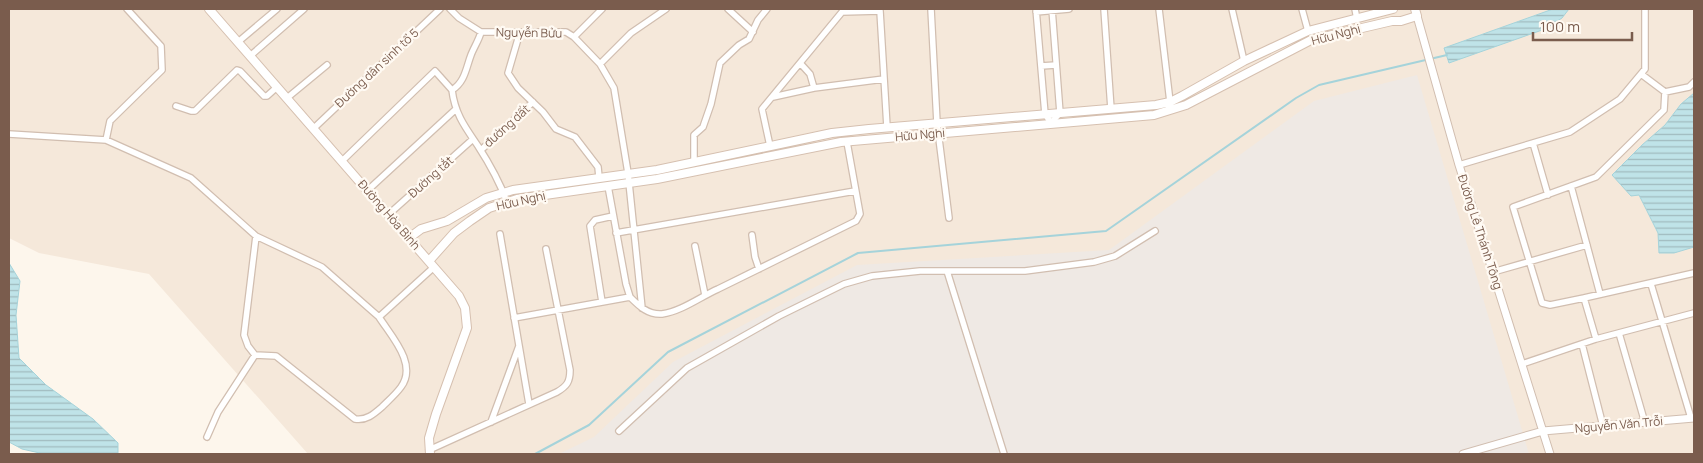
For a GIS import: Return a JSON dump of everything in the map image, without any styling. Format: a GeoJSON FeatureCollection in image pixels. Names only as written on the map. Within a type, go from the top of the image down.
{"type":"FeatureCollection","features":[{"type":"Feature","properties":{"kind":"main road","name":"Đường Hòa Bình"},"geometry":{"type":"LineString","coordinates":[[209,9],[432,264],[459,296],[465,308],[467,328],[436,414],[429,438],[429,452]]}},
{"type":"Feature","properties":{"kind":"main road","name":"Hữu Nghị"},"geometry":{"type":"LineString","coordinates":[[409,238],[421,230],[447,221],[486,198],[513,190],[657,170],[832,133],[1156,105],[1170,102],[1244,62],[1308,31],[1393,9]]}},
{"type":"Feature","properties":{"kind":"main road","name":"Hữu Nghị"},"geometry":{"type":"LineString","coordinates":[[432,264],[454,233],[489,208],[507,202],[629,183],[847,142],[1154,115],[1186,105],[1311,40],[1392,21],[1401,22],[1416,12]]}},
{"type":"Feature","properties":{"kind":"main road"},"geometry":{"type":"LineString","coordinates":[[1275,47],[1279,56]]}},
{"type":"Feature","properties":{"kind":"main road"},"geometry":{"type":"LineString","coordinates":[[869,129],[871,140]]}},
{"type":"Feature","properties":{"kind":"street"},"geometry":{"type":"LineString","coordinates":[[106,140],[110,121],[162,70],[161,46],[127,9]]}},
{"type":"Feature","properties":{"kind":"street"},"geometry":{"type":"LineString","coordinates":[[238,42],[277,9]]}},
{"type":"Feature","properties":{"kind":"street"},"geometry":{"type":"LineString","coordinates":[[250,56],[304,9]]}},
{"type":"Feature","properties":{"kind":"street","name":"Đường dân sinh tổ 5"},"geometry":{"type":"LineString","coordinates":[[314,128],[440,9]]}},
{"type":"Feature","properties":{"kind":"street","name":"Nguyễn Bửu"},"geometry":{"type":"LineString","coordinates":[[450,9],[482,32],[566,32],[574,37],[600,64],[614,88],[628,173],[642,308]]}},
{"type":"Feature","properties":{"kind":"street"},"geometry":{"type":"LineString","coordinates":[[574,37],[602,9]]}},
{"type":"Feature","properties":{"kind":"street"},"geometry":{"type":"LineString","coordinates":[[600,64],[631,33],[666,9]]}},
{"type":"Feature","properties":{"kind":"street"},"geometry":{"type":"LineString","coordinates":[[728,9],[753,32]]}},
{"type":"Feature","properties":{"kind":"street"},"geometry":{"type":"LineString","coordinates":[[694,162],[694,135],[703,127],[711,104],[720,63],[739,45],[749,39],[758,20],[767,9]]}},
{"type":"Feature","properties":{"kind":"street"},"geometry":{"type":"LineString","coordinates":[[931,9],[937,123],[949,218]]}},
{"type":"Feature","properties":{"kind":"street"},"geometry":{"type":"LineString","coordinates":[[1053,9],[1060,113],[1051,124],[1045,114],[1036,10],[1053,9],[1068,9]]}},
{"type":"Feature","properties":{"kind":"street"},"geometry":{"type":"LineString","coordinates":[[1104,9],[1111,109]]}},
{"type":"Feature","properties":{"kind":"street"},"geometry":{"type":"LineString","coordinates":[[1159,9],[1170,102]]}},
{"type":"Feature","properties":{"kind":"street"},"geometry":{"type":"LineString","coordinates":[[1232,9],[1244,62]]}},
{"type":"Feature","properties":{"kind":"street"},"geometry":{"type":"LineString","coordinates":[[1302,9],[1308,31]]}},
{"type":"Feature","properties":{"kind":"street"},"geometry":{"type":"LineString","coordinates":[[1355,9],[1357,19]]}},
{"type":"Feature","properties":{"kind":"street"},"geometry":{"type":"LineString","coordinates":[[1458,165],[1570,132],[1620,99],[1645,69],[1645,9]]}},
{"type":"Feature","properties":{"kind":"street"},"geometry":{"type":"LineString","coordinates":[[770,146],[762,109],[842,12],[880,10],[887,127]]}},
{"type":"Feature","properties":{"kind":"street","name":"Đường Lê Thánh Tông"},"geometry":{"type":"LineString","coordinates":[[1416,12],[1458,165],[1550,454]]}},
{"type":"Feature","properties":{"kind":"street"},"geometry":{"type":"LineString","coordinates":[[452,90],[459,86],[482,32]]}},
{"type":"Feature","properties":{"kind":"street"},"geometry":{"type":"LineString","coordinates":[[520,32],[508,72],[518,88],[543,112],[556,129],[574,137],[598,167],[599,177]]}},
{"type":"Feature","properties":{"kind":"street"},"geometry":{"type":"LineString","coordinates":[[800,63],[810,74],[814,88]]}},
{"type":"Feature","properties":{"kind":"street"},"geometry":{"type":"LineString","coordinates":[[287,98],[327,65]]}},
{"type":"Feature","properties":{"kind":"street"},"geometry":{"type":"LineString","coordinates":[[1041,66],[1056,65]]}},
{"type":"Feature","properties":{"kind":"street"},"geometry":{"type":"LineString","coordinates":[[176,106],[195,111],[237,70],[264,96],[267,96],[277,87]]}},
{"type":"Feature","properties":{"kind":"street"},"geometry":{"type":"LineString","coordinates":[[342,161],[435,71],[452,90],[456,109],[464,128],[481,150],[507,202]]}},
{"type":"Feature","properties":{"kind":"street"},"geometry":{"type":"LineString","coordinates":[[1641,74],[1665,92],[1688,87],[1694,82]]}},
{"type":"Feature","properties":{"kind":"street"},"geometry":{"type":"LineString","coordinates":[[773,97],[814,88],[884,79]]}},
{"type":"Feature","properties":{"kind":"street"},"geometry":{"type":"LineString","coordinates":[[1665,92],[1664,110],[1596,176],[1513,207],[1541,301],[1544,304],[1555,304],[1694,273]]}},
{"type":"Feature","properties":{"kind":"street","name":"đường đất"},"geometry":{"type":"LineString","coordinates":[[481,150],[533,102]]}},
{"type":"Feature","properties":{"kind":"street"},"geometry":{"type":"LineString","coordinates":[[368,190],[456,109]]}},
{"type":"Feature","properties":{"kind":"street"},"geometry":{"type":"LineString","coordinates":[[9,134],[106,140],[191,178],[256,236],[322,267],[378,317],[405,358],[406,374],[402,386],[378,410],[365,420],[355,419],[276,356],[254,355]]}},
{"type":"Feature","properties":{"kind":"street","name":"Đường tắt"},"geometry":{"type":"LineString","coordinates":[[389,214],[473,139]]}},
{"type":"Feature","properties":{"kind":"street"},"geometry":{"type":"LineString","coordinates":[[608,186],[630,297],[651,313],[661,314],[678,310],[856,221],[860,214],[847,142]]}},
{"type":"Feature","properties":{"kind":"street"},"geometry":{"type":"LineString","coordinates":[[1533,143],[1548,195]]}},
{"type":"Feature","properties":{"kind":"street"},"geometry":{"type":"LineString","coordinates":[[1571,186],[1600,294]]}},
{"type":"Feature","properties":{"kind":"street"},"geometry":{"type":"LineString","coordinates":[[616,233],[855,191]]}},
{"type":"Feature","properties":{"kind":"street"},"geometry":{"type":"LineString","coordinates":[[602,302],[590,226],[595,220],[613,216]]}},
{"type":"Feature","properties":{"kind":"street"},"geometry":{"type":"LineString","coordinates":[[619,431],[687,368],[793,309],[844,284],[872,276],[920,271],[1025,271],[1094,262],[1115,256],[1155,230]]}},
{"type":"Feature","properties":{"kind":"street"},"geometry":{"type":"LineString","coordinates":[[500,234],[529,404]]}},
{"type":"Feature","properties":{"kind":"street"},"geometry":{"type":"LineString","coordinates":[[752,235],[755,257],[759,268]]}},
{"type":"Feature","properties":{"kind":"street"},"geometry":{"type":"LineString","coordinates":[[254,355],[244,335],[256,236]]}},
{"type":"Feature","properties":{"kind":"street"},"geometry":{"type":"LineString","coordinates":[[1493,272],[1587,245]]}},
{"type":"Feature","properties":{"kind":"street"},"geometry":{"type":"LineString","coordinates":[[694,246],[705,295]]}},
{"type":"Feature","properties":{"kind":"street"},"geometry":{"type":"LineString","coordinates":[[429,452],[564,388],[570,378],[546,249]]}},
{"type":"Feature","properties":{"kind":"street"},"geometry":{"type":"LineString","coordinates":[[378,317],[432,264]]}},
{"type":"Feature","properties":{"kind":"street"},"geometry":{"type":"LineString","coordinates":[[947,271],[1004,454]]}},
{"type":"Feature","properties":{"kind":"street"},"geometry":{"type":"LineString","coordinates":[[1651,284],[1692,418]]}},
{"type":"Feature","properties":{"kind":"street"},"geometry":{"type":"LineString","coordinates":[[514,318],[630,297]]}},
{"type":"Feature","properties":{"kind":"street"},"geometry":{"type":"LineString","coordinates":[[1584,298],[1596,339]]}},
{"type":"Feature","properties":{"kind":"street"},"geometry":{"type":"LineString","coordinates":[[1522,364],[1596,339],[1694,313]]}},
{"type":"Feature","properties":{"kind":"street"},"geometry":{"type":"LineString","coordinates":[[1619,333],[1646,423]]}},
{"type":"Feature","properties":{"kind":"street"},"geometry":{"type":"LineString","coordinates":[[1582,344],[1603,426]]}},
{"type":"Feature","properties":{"kind":"street"},"geometry":{"type":"LineString","coordinates":[[491,422],[519,346]]}},
{"type":"Feature","properties":{"kind":"street"},"geometry":{"type":"LineString","coordinates":[[207,437],[218,412],[254,355]]}},
{"type":"Feature","properties":{"kind":"street","name":"Nguyễn Văn Trỗi"},"geometry":{"type":"LineString","coordinates":[[1463,454],[1544,431],[1692,418]]}},
{"type":"Feature","properties":{"kind":"shaded area"},"geometry":{"type":"Polygon","coordinates":[[[9,9],[1694,9],[1694,454],[308,454],[149,274],[39,253],[9,238],[9,9]]]}},
{"type":"Feature","properties":{"kind":"shaded area"},"geometry":{"type":"Polygon","coordinates":[[[1417,75],[1529,454],[559,454],[594,437],[673,362],[857,265],[1109,250],[1314,101],[1417,75]]]}},
{"type":"Feature","properties":{"kind":"water"},"geometry":{"type":"Polygon","coordinates":[[[1553,9],[1569,9],[1562,18],[1545,29],[1449,63],[1444,48],[1553,9]]]}},
{"type":"Feature","properties":{"kind":"water"},"geometry":{"type":"Polygon","coordinates":[[[1694,93],[1694,247],[1674,253],[1659,253],[1658,233],[1639,195],[1631,196],[1612,175],[1665,125],[1681,104],[1694,93]]]}},
{"type":"Feature","properties":{"kind":"water"},"geometry":{"type":"Polygon","coordinates":[[[9,263],[20,281],[16,315],[19,358],[46,385],[93,419],[118,443],[118,454],[44,454],[22,449],[9,442],[9,263]]]}},
{"type":"Feature","properties":{"kind":"waterway"},"geometry":{"type":"LineString","coordinates":[[535,454],[589,425],[668,352],[858,253],[1106,231],[1296,98],[1319,85],[1447,55]]}}]}
